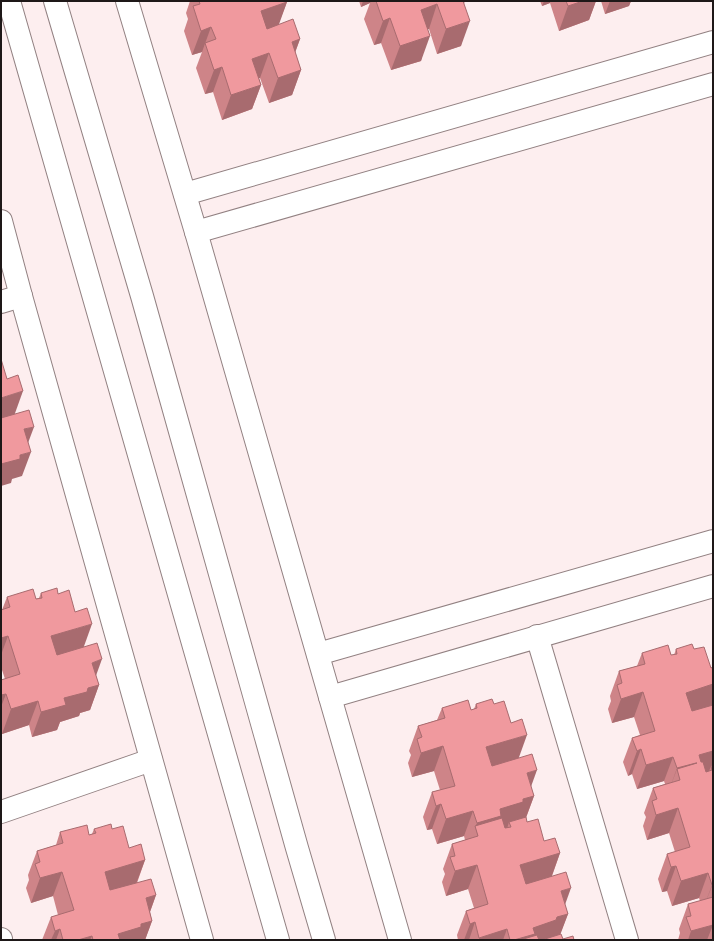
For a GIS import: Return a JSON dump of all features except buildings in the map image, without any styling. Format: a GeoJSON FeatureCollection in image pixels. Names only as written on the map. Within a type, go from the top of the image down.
{"type":"FeatureCollection","features":[{"type":"Feature","properties":{"kind":"street"},"geometry":{"type":"LineString","coordinates":[[9,1],[278,940]]}},
{"type":"Feature","properties":{"kind":"street"},"geometry":{"type":"LineString","coordinates":[[55,1],[142,296],[324,940]]}},
{"type":"Feature","properties":{"kind":"street"},"geometry":{"type":"LineString","coordinates":[[127,1],[196,232],[400,940]]}},
{"type":"Feature","properties":{"kind":"street"},"geometry":{"type":"LineString","coordinates":[[184,194],[713,42]]}},
{"type":"Feature","properties":{"kind":"street"},"geometry":{"type":"LineString","coordinates":[[196,232],[713,84]]}},
{"type":"Feature","properties":{"kind":"street"},"geometry":{"type":"LineString","coordinates":[[1,221],[11,299],[151,760],[202,940]]}},
{"type":"Feature","properties":{"kind":"street"},"geometry":{"type":"LineString","coordinates":[[318,654],[713,540]]}},
{"type":"Feature","properties":{"kind":"street"},"geometry":{"type":"LineString","coordinates":[[330,697],[713,586]]}},
{"type":"Feature","properties":{"kind":"street"},"geometry":{"type":"LineString","coordinates":[[537,636],[627,940]]}},
{"type":"Feature","properties":{"kind":"street"},"geometry":{"type":"LineString","coordinates":[[1,812],[151,760]]}}]}
